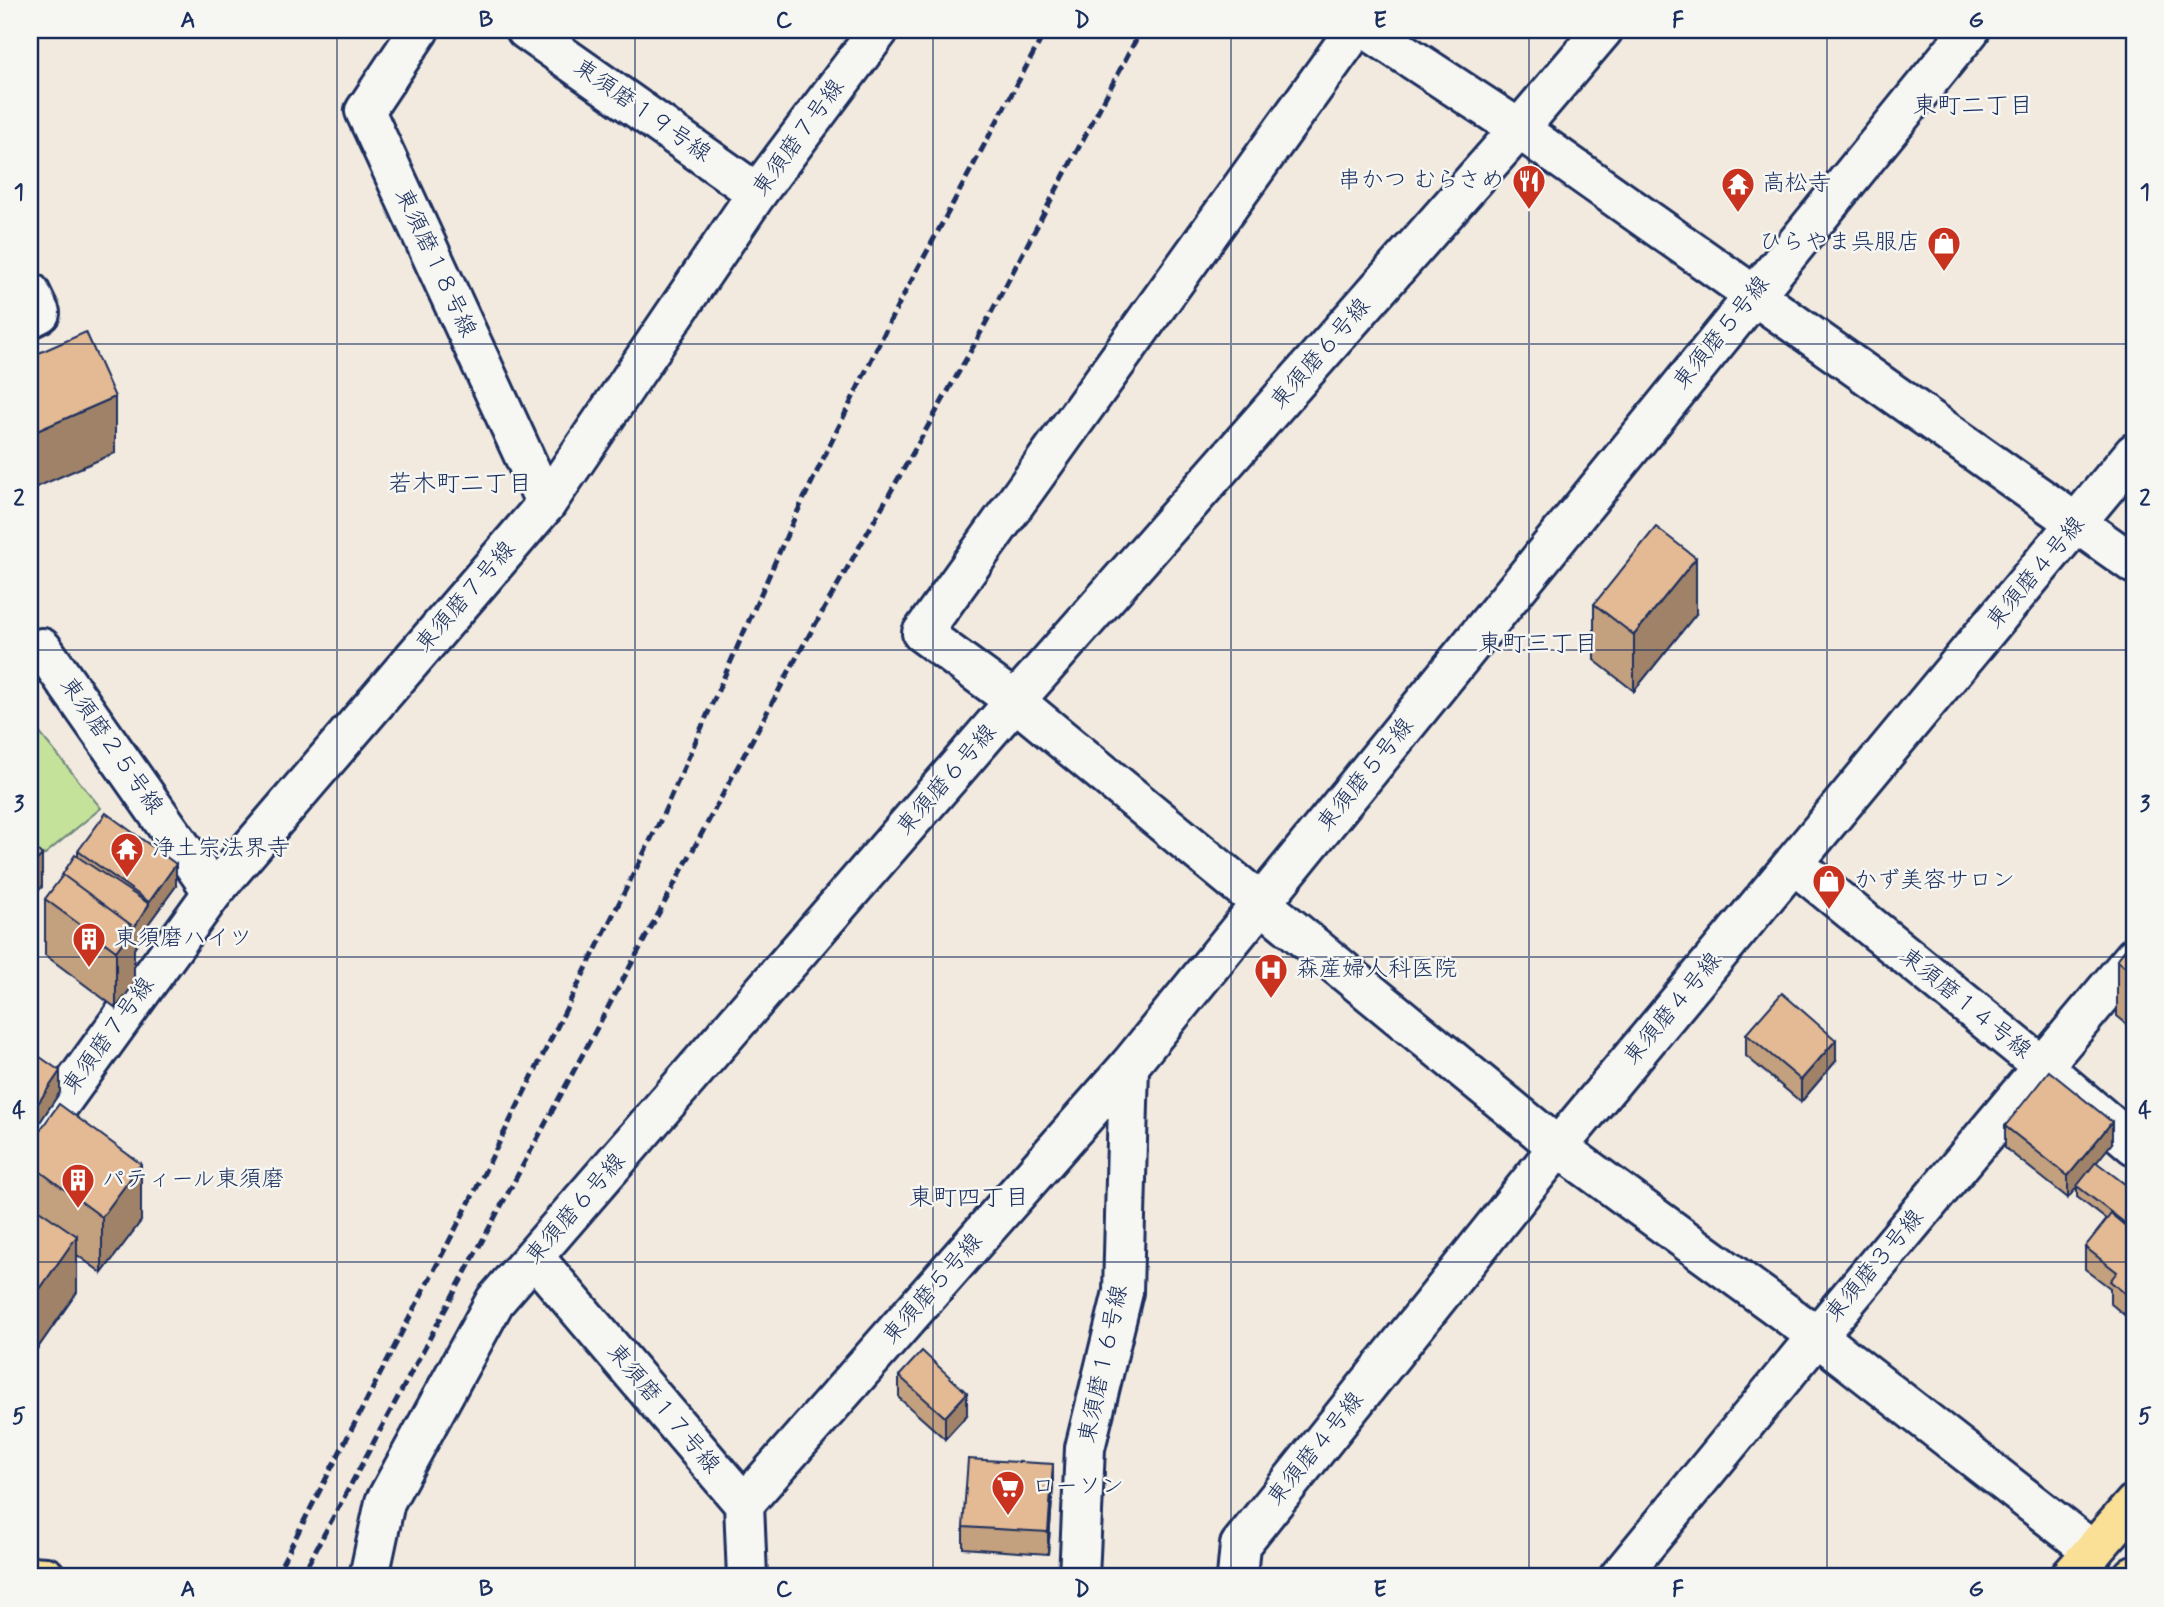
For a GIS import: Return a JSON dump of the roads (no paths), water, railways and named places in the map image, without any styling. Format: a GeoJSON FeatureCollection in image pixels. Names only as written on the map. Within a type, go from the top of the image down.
{"type":"FeatureCollection","features":[{"type":"Feature","properties":{"kind":"main road"},"geometry":{"type":"LineString","coordinates":[[2082,1564],[2134,1504]]}},
{"type":"Feature","properties":{"kind":"main road"},"geometry":{"type":"LineString","coordinates":[[30,1576],[46,1577]]}},
{"type":"Feature","properties":{"kind":"street","name":"東須磨１８号線"},"geometry":{"type":"LineString","coordinates":[[419,30],[365,111],[546,504]]}},
{"type":"Feature","properties":{"kind":"street","name":"東須磨１９号線"},"geometry":{"type":"LineString","coordinates":[[526,30],[757,193]]}},
{"type":"Feature","properties":{"kind":"street","name":"東須磨７号線"},"geometry":{"type":"LineString","coordinates":[[30,1146],[213,892],[546,504],[757,193],[879,30]]}},
{"type":"Feature","properties":{"kind":"street"},"geometry":{"type":"LineString","coordinates":[[1356,30],[922,634],[1015,701],[1558,1147],[1817,1336],[2082,1564]]}},
{"type":"Feature","properties":{"kind":"street"},"geometry":{"type":"LineString","coordinates":[[1368,30],[1518,129],[2134,564]]}},
{"type":"Feature","properties":{"kind":"street","name":"東須磨６号線"},"geometry":{"type":"LineString","coordinates":[[369,1577],[385,1502],[495,1301],[1602,30]]}},
{"type":"Feature","properties":{"kind":"street","name":"東須磨５号線"},"geometry":{"type":"LineString","coordinates":[[744,1504],[1129,1066],[1970,30]]}},
{"type":"Feature","properties":{"kind":"street"},"geometry":{"type":"LineString","coordinates":[[30,292],[40,313],[30,318]]}},
{"type":"Feature","properties":{"kind":"street","name":"東須磨４号線"},"geometry":{"type":"LineString","coordinates":[[1237,1577],[1240,1545],[1558,1147],[2134,453]]}},
{"type":"Feature","properties":{"kind":"street","name":"東須磨２５号線"},"geometry":{"type":"LineString","coordinates":[[30,659],[42,648],[213,892]]}},
{"type":"Feature","properties":{"kind":"street","name":"東須磨１４号線"},"geometry":{"type":"LineString","coordinates":[[1794,864],[2042,1066],[2134,1145]]}},
{"type":"Feature","properties":{"kind":"street","name":"東須磨３号線"},"geometry":{"type":"LineString","coordinates":[[1619,1577],[2134,957]]}},
{"type":"Feature","properties":{"kind":"street","name":"東須磨１６号線"},"geometry":{"type":"LineString","coordinates":[[1079,1577],[1085,1448],[1123,1292],[1129,1066]]}},
{"type":"Feature","properties":{"kind":"street","name":"東須磨１７号線"},"geometry":{"type":"LineString","coordinates":[[534,1257],[744,1504]]}},
{"type":"Feature","properties":{"kind":"street"},"geometry":{"type":"LineString","coordinates":[[744,1504],[747,1577]]}},
{"type":"Feature","properties":{"kind":"railway"},"geometry":{"type":"LineString","coordinates":[[275,1577],[472,1197],[662,817],[794,519],[894,313],[1046,30]]}},
{"type":"Feature","properties":{"kind":"railway"},"geometry":{"type":"LineString","coordinates":[[301,1577],[799,653],[973,347],[1141,30]]}},
{"type":"Feature","properties":{"kind":"place","name":"串かつ むらさめ"},"geometry":{"type":"Point","coordinates":[1529,211]}},
{"type":"Feature","properties":{"kind":"place","name":"高松寺"},"geometry":{"type":"Point","coordinates":[1738,214]}},
{"type":"Feature","properties":{"kind":"place","name":"ひらやま呉服店"},"geometry":{"type":"Point","coordinates":[1944,273]}},
{"type":"Feature","properties":{"kind":"place","name":"浄土宗法界寺"},"geometry":{"type":"Point","coordinates":[127,879]}},
{"type":"Feature","properties":{"kind":"place","name":"かず美容サロン"},"geometry":{"type":"Point","coordinates":[1829,911]}},
{"type":"Feature","properties":{"kind":"place","name":"東須磨ハイツ"},"geometry":{"type":"Point","coordinates":[89,969]}},
{"type":"Feature","properties":{"kind":"place","name":"森産婦人科医院"},"geometry":{"type":"Point","coordinates":[1271,1000]}},
{"type":"Feature","properties":{"kind":"place","name":"パティール東須磨"},"geometry":{"type":"Point","coordinates":[78,1210]}},
{"type":"Feature","properties":{"kind":"place","name":"ローソン"},"geometry":{"type":"Point","coordinates":[1008,1517]}},
{"type":"Feature","properties":{"kind":"district","name":"東町二丁目"},"geometry":{"type":"Point","coordinates":[1973,106]}},
{"type":"Feature","properties":{"kind":"district","name":"若木町二丁目"},"geometry":{"type":"Point","coordinates":[460,484]}},
{"type":"Feature","properties":{"kind":"district","name":"東町三丁目"},"geometry":{"type":"Point","coordinates":[1538,644]}},
{"type":"Feature","properties":{"kind":"district","name":"東町四丁目"},"geometry":{"type":"Point","coordinates":[969,1198]}}]}
